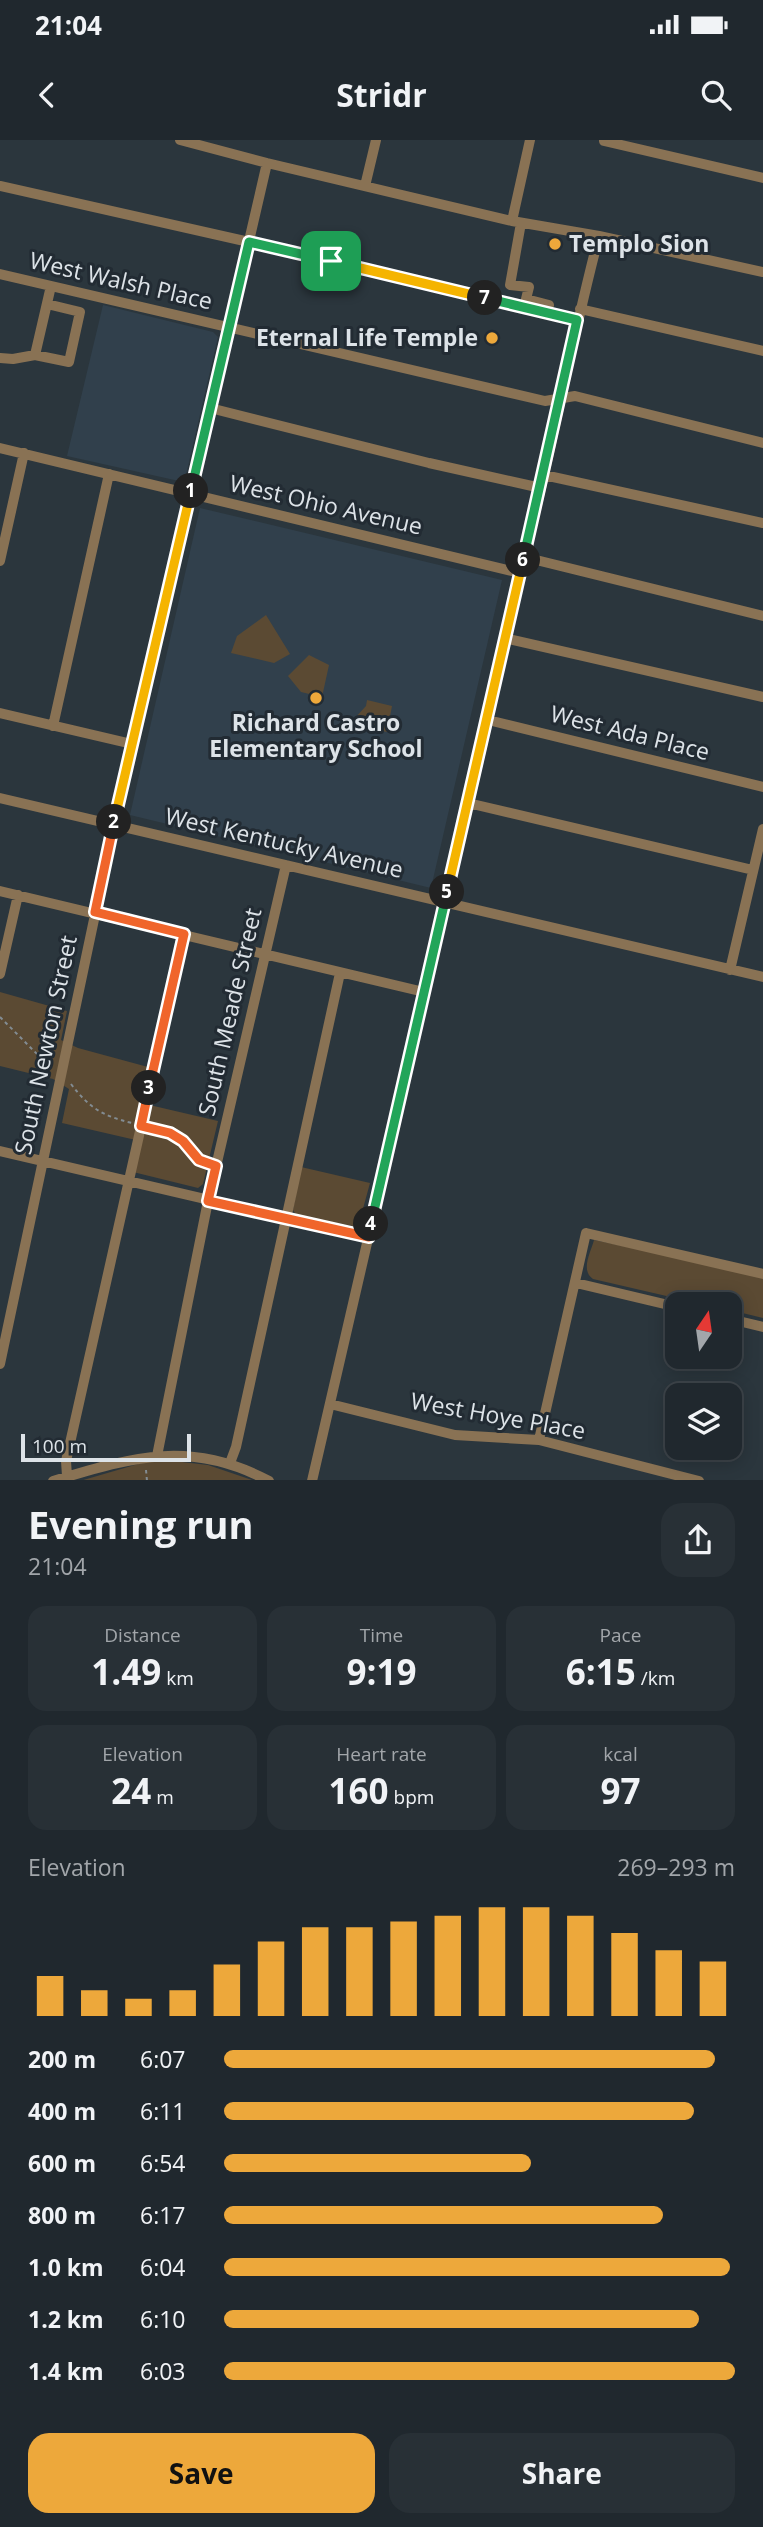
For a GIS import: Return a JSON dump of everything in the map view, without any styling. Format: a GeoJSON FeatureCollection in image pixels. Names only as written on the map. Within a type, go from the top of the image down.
{"type":"FeatureCollection","features":[{"type":"Feature","properties":{"kind":"street"},"geometry":{"type":"LineString","coordinates":[[180,140],[222,146],[267,163],[516,222],[598,236],[763,272]]}},
{"type":"Feature","properties":{"kind":"street"},"geometry":{"type":"LineString","coordinates":[[365,186],[376,140]]}},
{"type":"Feature","properties":{"kind":"street"},"geometry":{"type":"LineString","coordinates":[[530,140],[516,222],[510,285],[529,287],[526,299],[549,305]]}},
{"type":"Feature","properties":{"kind":"street"},"geometry":{"type":"LineString","coordinates":[[604,141],[763,178]]}},
{"type":"Feature","properties":{"kind":"street","name":"South Newton Street"},"geometry":{"type":"LineString","coordinates":[[0,1364],[132,744],[267,163]]}},
{"type":"Feature","properties":{"kind":"street"},"geometry":{"type":"LineString","coordinates":[[0,186],[578,315],[763,351]]}},
{"type":"Feature","properties":{"kind":"street"},"geometry":{"type":"LineString","coordinates":[[312,1480],[598,236]]}},
{"type":"Feature","properties":{"kind":"street","name":"West Walsh Place"},"geometry":{"type":"LineString","coordinates":[[0,274],[545,401],[575,396],[763,443]]}},
{"type":"Feature","properties":{"kind":"street"},"geometry":{"type":"LineString","coordinates":[[35,355],[51,286]]}},
{"type":"Feature","properties":{"kind":"street"},"geometry":{"type":"LineString","coordinates":[[0,358],[13,359],[35,355],[69,362],[80,312],[47,304]]}},
{"type":"Feature","properties":{"kind":"street"},"geometry":{"type":"LineString","coordinates":[[210,408],[541,488]]}},
{"type":"Feature","properties":{"kind":"street","name":"West Ohio Avenue"},"geometry":{"type":"LineString","coordinates":[[0,447],[520,573]]}},
{"type":"Feature","properties":{"kind":"street"},"geometry":{"type":"LineString","coordinates":[[0,561],[24,453]]}},
{"type":"Feature","properties":{"kind":"street"},"geometry":{"type":"LineString","coordinates":[[52,726],[109,474]]}},
{"type":"Feature","properties":{"kind":"street"},"geometry":{"type":"LineString","coordinates":[[544,474],[763,523]]}},
{"type":"Feature","properties":{"kind":"street"},"geometry":{"type":"LineString","coordinates":[[524,557],[763,616]]}},
{"type":"Feature","properties":{"kind":"street"},"geometry":{"type":"LineString","coordinates":[[504,638],[763,697]]}},
{"type":"Feature","properties":{"kind":"street"},"geometry":{"type":"LineString","coordinates":[[0,713],[132,744]]}},
{"type":"Feature","properties":{"kind":"street","name":"West Ada Place"},"geometry":{"type":"LineString","coordinates":[[488,720],[763,787]]}},
{"type":"Feature","properties":{"kind":"street","name":"West Kentucky Avenue"},"geometry":{"type":"LineString","coordinates":[[0,798],[763,977]]}},
{"type":"Feature","properties":{"kind":"street"},"geometry":{"type":"LineString","coordinates":[[468,803],[754,870]]}},
{"type":"Feature","properties":{"kind":"street"},"geometry":{"type":"LineString","coordinates":[[730,970],[763,830]]}},
{"type":"Feature","properties":{"kind":"street","name":"South Meade Street"},"geometry":{"type":"LineString","coordinates":[[157,1456],[208,1201],[286,865]]}},
{"type":"Feature","properties":{"kind":"street"},"geometry":{"type":"LineString","coordinates":[[0,891],[424,992]]}},
{"type":"Feature","properties":{"kind":"street"},"geometry":{"type":"LineString","coordinates":[[0,974],[18,895]]}},
{"type":"Feature","properties":{"kind":"street"},"geometry":{"type":"LineString","coordinates":[[67,1476],[66,1461],[184,934]]}},
{"type":"Feature","properties":{"kind":"street"},"geometry":{"type":"LineString","coordinates":[[230,1463],[236,1447],[340,973]]}},
{"type":"Feature","properties":{"kind":"street"},"geometry":{"type":"LineString","coordinates":[[0,1151],[369,1237]]}},
{"type":"Feature","properties":{"kind":"street"},"geometry":{"type":"LineString","coordinates":[[539,1440],[586,1233],[763,1274]]}},
{"type":"Feature","properties":{"kind":"street"},"geometry":{"type":"LineString","coordinates":[[576,1283],[665,1304]]}},
{"type":"Feature","properties":{"kind":"street"},"geometry":{"type":"LineString","coordinates":[[742,1323],[763,1327]]}},
{"type":"Feature","properties":{"kind":"street","name":"West Hoye Place"},"geometry":{"type":"LineString","coordinates":[[330,1404],[455,1434],[539,1440],[699,1480]]}},
{"type":"Feature","properties":{"kind":"street"},"geometry":{"type":"LineString","coordinates":[[53,1480],[135,1457],[179,1455],[207,1457],[230,1463],[269,1480]]}},
{"type":"Feature","properties":{"kind":"path"},"geometry":{"type":"LineString","coordinates":[[0,1017],[47,1067],[61,1072],[85,1101],[107,1117],[170,1133],[183,1141],[199,1160],[216,1166]]}},
{"type":"Feature","properties":{"kind":"path"},"geometry":{"type":"LineString","coordinates":[[145,1462],[147,1480]]}},
{"type":"Feature","properties":{"kind":"shaded area"},"geometry":{"type":"Polygon","coordinates":[[[103,305],[213,332],[218,337],[186,475],[179,481],[67,456],[103,305]]]}},
{"type":"Feature","properties":{"kind":"shaded area","name":"Richard Castro Elementary School"},"geometry":{"type":"Polygon","coordinates":[[[200,508],[502,580],[431,888],[130,815],[200,508]]]}},
{"type":"Feature","properties":{"kind":"shaded area"},"geometry":{"type":"Polygon","coordinates":[[[266,615],[290,654],[274,663],[231,653],[237,636],[266,615]]]}},
{"type":"Feature","properties":{"kind":"shaded area"},"geometry":{"type":"Polygon","coordinates":[[[309,655],[329,665],[322,697],[301,692],[288,676],[309,655]]]}},
{"type":"Feature","properties":{"kind":"shaded area"},"geometry":{"type":"Polygon","coordinates":[[[367,700],[392,706],[387,732],[360,726],[354,719],[366,706],[367,700]]]}},
{"type":"Feature","properties":{"kind":"shaded area"},"geometry":{"type":"Polygon","coordinates":[[[0,992],[67,1011],[61,1040],[78,1048],[148,1067],[141,1103],[218,1121],[203,1184],[198,1188],[133,1172],[140,1141],[62,1123],[69,1089],[53,1079],[0,1066],[0,992]]]}},
{"type":"Feature","properties":{"kind":"shaded area"},"geometry":{"type":"Polygon","coordinates":[[[301,1167],[370,1183],[358,1227],[296,1215],[293,1210],[301,1167]]]}},
{"type":"Feature","properties":{"kind":"shaded area"},"geometry":{"type":"Polygon","coordinates":[[[594,1240],[763,1275],[763,1318],[742,1313],[742,1292],[665,1292],[665,1296],[593,1279],[587,1271],[594,1240]]]}},
{"type":"Feature","properties":{"kind":"shaded area"},"geometry":{"type":"Polygon","coordinates":[[[145,1462],[182,1462],[208,1465],[252,1480],[83,1480],[145,1462]]]}},
{"type":"Feature","properties":{"kind":"place","name":"Templo Sion"},"geometry":{"type":"Point","coordinates":[555,244]}},
{"type":"Feature","properties":{"kind":"place","name":"Eternal Life Temple"},"geometry":{"type":"Point","coordinates":[492,338]}},
{"type":"Feature","properties":{"kind":"place","name":"Richard Castro Elementary School"},"geometry":{"type":"Point","coordinates":[316,698]}},
{"type":"Feature","properties":{"kind":"route"},"geometry":{"type":"LineString","coordinates":[[249,242],[331,261],[577,320],[369,1237],[208,1201],[216,1166],[199,1160],[183,1141],[170,1133],[141,1126],[184,934],[95,912],[249,242]]}}]}
